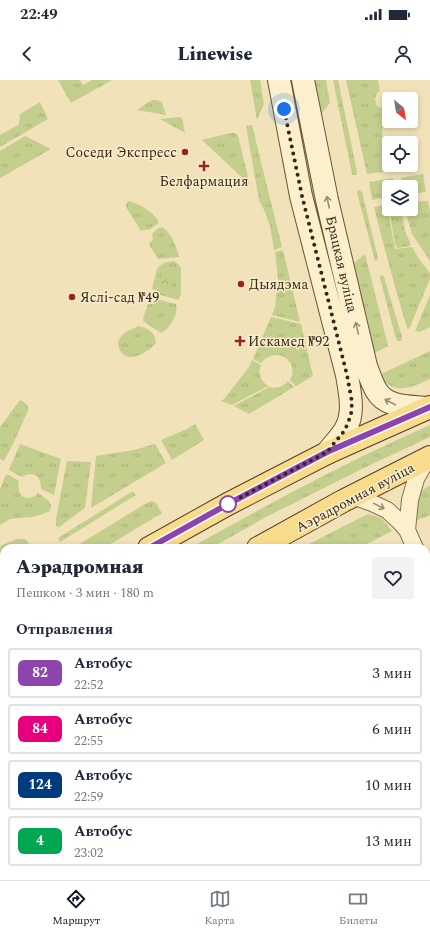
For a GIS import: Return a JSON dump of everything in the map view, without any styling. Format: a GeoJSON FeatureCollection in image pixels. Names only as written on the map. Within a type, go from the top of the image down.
{"type":"FeatureCollection","features":[{"type":"Feature","properties":{"kind":"main road"},"geometry":{"type":"LineString","coordinates":[[156,544],[327,452],[429,408]]}},
{"type":"Feature","properties":{"kind":"main road","name":"Аэрадромная вуліца"},"geometry":{"type":"LineString","coordinates":[[265,544],[343,501],[428,458]]}},
{"type":"Feature","properties":{"kind":"street","name":"Брацкая вуліца"},"geometry":{"type":"LineString","coordinates":[[279,80],[302,196],[347,375],[352,402],[351,415],[345,430],[327,452]]}},
{"type":"Feature","properties":{"kind":"street","name":"Брацкая вуліца"},"geometry":{"type":"LineString","coordinates":[[303,80],[327,200],[366,366],[376,391],[385,400],[395,405],[429,408]]}},
{"type":"Feature","properties":{"kind":"street"},"geometry":{"type":"LineString","coordinates":[[407,530],[410,500],[416,479],[428,458]]}},
{"type":"Feature","properties":{"kind":"street"},"geometry":{"type":"LineString","coordinates":[[343,501],[358,498],[387,510],[407,530],[413,544]]}},
{"type":"Feature","properties":{"kind":"green space"},"geometry":{"type":"Polygon","coordinates":[[[58,80],[80,80],[83,85],[92,80],[112,80],[71,103],[58,80]]]}},
{"type":"Feature","properties":{"kind":"green space"},"geometry":{"type":"Polygon","coordinates":[[[250,80],[260,80],[264,104],[257,120],[250,80]]]}},
{"type":"Feature","properties":{"kind":"green space"},"geometry":{"type":"Polygon","coordinates":[[[284,80],[291,80],[298,119],[348,342],[352,369],[284,80]]]}},
{"type":"Feature","properties":{"kind":"green space"},"geometry":{"type":"Polygon","coordinates":[[[310,80],[326,80],[330,103],[318,118],[310,80]]]}},
{"type":"Feature","properties":{"kind":"green space"},"geometry":{"type":"Polygon","coordinates":[[[333,80],[338,80],[357,172],[356,175],[352,174],[333,80]]]}},
{"type":"Feature","properties":{"kind":"green space"},"geometry":{"type":"Polygon","coordinates":[[[346,80],[378,80],[380,91],[377,93],[375,99],[377,106],[382,108],[383,172],[367,174],[346,80]]]}},
{"type":"Feature","properties":{"kind":"green space"},"geometry":{"type":"Polygon","coordinates":[[[152,100],[162,102],[166,115],[137,110],[152,100]]]}},
{"type":"Feature","properties":{"kind":"green space"},"geometry":{"type":"Polygon","coordinates":[[[40,102],[48,119],[0,147],[0,135],[18,125],[20,114],[40,102]]]}},
{"type":"Feature","properties":{"kind":"green space"},"geometry":{"type":"Polygon","coordinates":[[[182,118],[185,133],[160,119],[182,118]]]}},
{"type":"Feature","properties":{"kind":"green space"},"geometry":{"type":"Polygon","coordinates":[[[252,125],[282,247],[274,250],[270,226],[259,200],[246,126],[252,125]]]}},
{"type":"Feature","properties":{"kind":"green space"},"geometry":{"type":"Polygon","coordinates":[[[235,133],[238,136],[250,185],[202,140],[235,133]]]}},
{"type":"Feature","properties":{"kind":"green space"},"geometry":{"type":"Polygon","coordinates":[[[25,136],[51,149],[0,178],[0,151],[25,136]]]}},
{"type":"Feature","properties":{"kind":"green space"},"geometry":{"type":"Polygon","coordinates":[[[423,174],[426,192],[418,193],[418,180],[401,180],[401,178],[423,174]]]}},
{"type":"Feature","properties":{"kind":"green space"},"geometry":{"type":"Polygon","coordinates":[[[393,178],[393,180],[382,180],[382,198],[372,200],[369,182],[393,178]]]}},
{"type":"Feature","properties":{"kind":"green space"},"geometry":{"type":"Polygon","coordinates":[[[359,190],[362,192],[378,258],[376,261],[374,260],[357,193],[359,190]]]}},
{"type":"Feature","properties":{"kind":"green space"},"geometry":{"type":"Polygon","coordinates":[[[128,201],[146,209],[157,219],[159,223],[149,230],[141,231],[126,207],[128,201]]]}},
{"type":"Feature","properties":{"kind":"green space"},"geometry":{"type":"Polygon","coordinates":[[[428,201],[430,211],[430,261],[412,234],[407,216],[418,216],[418,202],[428,201]]]}},
{"type":"Feature","properties":{"kind":"green space"},"geometry":{"type":"Polygon","coordinates":[[[382,206],[382,216],[389,216],[395,249],[412,247],[430,273],[430,279],[409,329],[407,328],[398,298],[374,207],[382,206]]]}},
{"type":"Feature","properties":{"kind":"green space"},"geometry":{"type":"Polygon","coordinates":[[[390,216],[402,216],[410,246],[397,248],[390,216]]]}},
{"type":"Feature","properties":{"kind":"green space"},"geometry":{"type":"Polygon","coordinates":[[[162,227],[171,236],[179,257],[158,259],[149,244],[153,239],[152,234],[157,229],[162,227]]]}},
{"type":"Feature","properties":{"kind":"green space"},"geometry":{"type":"Polygon","coordinates":[[[283,250],[300,322],[272,315],[275,307],[278,279],[275,252],[283,250]]]}},
{"type":"Feature","properties":{"kind":"green space"},"geometry":{"type":"Polygon","coordinates":[[[365,254],[388,346],[371,355],[353,264],[365,254]]]}},
{"type":"Feature","properties":{"kind":"green space"},"geometry":{"type":"Polygon","coordinates":[[[173,261],[176,262],[181,268],[181,294],[178,300],[157,294],[156,290],[152,289],[157,269],[164,263],[173,261]]]}},
{"type":"Feature","properties":{"kind":"green space"},"geometry":{"type":"Polygon","coordinates":[[[169,267],[172,273],[170,291],[162,292],[159,289],[162,271],[169,267]]]}},
{"type":"Feature","properties":{"kind":"green space"},"geometry":{"type":"Polygon","coordinates":[[[382,275],[384,277],[402,337],[401,341],[396,339],[380,278],[382,275]]]}},
{"type":"Feature","properties":{"kind":"green space"},"geometry":{"type":"Polygon","coordinates":[[[430,295],[430,327],[420,332],[415,331],[430,295]]]}},
{"type":"Feature","properties":{"kind":"green space"},"geometry":{"type":"Polygon","coordinates":[[[156,299],[176,304],[177,308],[175,316],[168,328],[161,333],[143,321],[148,304],[154,302],[156,299]]]}},
{"type":"Feature","properties":{"kind":"green space"},"geometry":{"type":"Polygon","coordinates":[[[271,317],[301,324],[313,376],[296,386],[290,380],[292,367],[285,358],[280,355],[274,355],[261,363],[253,359],[271,317]]]}},
{"type":"Feature","properties":{"kind":"green space"},"geometry":{"type":"Polygon","coordinates":[[[138,326],[151,332],[155,336],[156,343],[140,355],[133,357],[126,356],[121,352],[118,343],[119,340],[123,334],[138,326]]]}},
{"type":"Feature","properties":{"kind":"green space"},"geometry":{"type":"Polygon","coordinates":[[[430,351],[430,379],[409,387],[396,388],[390,386],[379,375],[430,351]]]}},
{"type":"Feature","properties":{"kind":"green space"},"geometry":{"type":"Polygon","coordinates":[[[252,360],[261,365],[260,377],[268,386],[232,405],[221,401],[249,367],[252,360]]]}},
{"type":"Feature","properties":{"kind":"green space"},"geometry":{"type":"Polygon","coordinates":[[[288,381],[294,387],[249,414],[234,406],[269,387],[280,387],[288,381]]]}},
{"type":"Feature","properties":{"kind":"green space"},"geometry":{"type":"Polygon","coordinates":[[[20,400],[29,408],[4,461],[0,459],[0,427],[20,400]]]}},
{"type":"Feature","properties":{"kind":"green space"},"geometry":{"type":"Polygon","coordinates":[[[195,424],[204,440],[172,460],[161,440],[195,424]]]}},
{"type":"Feature","properties":{"kind":"green space"},"geometry":{"type":"Polygon","coordinates":[[[430,425],[430,437],[266,517],[218,544],[197,544],[308,484],[430,425]]]}},
{"type":"Feature","properties":{"kind":"green space"},"geometry":{"type":"Polygon","coordinates":[[[20,444],[61,459],[54,495],[41,489],[40,481],[33,474],[22,477],[9,470],[20,444]]]}},
{"type":"Feature","properties":{"kind":"green space"},"geometry":{"type":"Polygon","coordinates":[[[155,444],[166,463],[91,508],[96,456],[134,450],[155,444]]]}},
{"type":"Feature","properties":{"kind":"green space"},"geometry":{"type":"Polygon","coordinates":[[[67,461],[91,462],[85,508],[59,527],[56,526],[56,519],[67,461]]]}},
{"type":"Feature","properties":{"kind":"green space"},"geometry":{"type":"Polygon","coordinates":[[[6,475],[9,475],[19,481],[19,491],[23,497],[30,498],[38,493],[49,501],[51,505],[50,510],[32,517],[10,519],[0,525],[0,489],[6,475]]]}},
{"type":"Feature","properties":{"kind":"green space"},"geometry":{"type":"Polygon","coordinates":[[[430,485],[430,515],[413,522],[412,513],[421,491],[430,485]]]}},
{"type":"Feature","properties":{"kind":"green space"},"geometry":{"type":"Polygon","coordinates":[[[133,491],[136,495],[60,542],[58,538],[133,491]]]}},
{"type":"Feature","properties":{"kind":"green space"},"geometry":{"type":"Polygon","coordinates":[[[152,501],[156,503],[162,513],[111,544],[80,544],[152,501]]]}},
{"type":"Feature","properties":{"kind":"green space"},"geometry":{"type":"Polygon","coordinates":[[[368,514],[381,518],[392,531],[367,544],[309,544],[368,514]]]}},
{"type":"Feature","properties":{"kind":"green space"},"geometry":{"type":"Polygon","coordinates":[[[17,539],[25,539],[29,543],[5,544],[17,539]]]}},
{"type":"Feature","properties":{"kind":"bus line","name":"82"},"geometry":{"type":"LineString","coordinates":[[156,544],[327,452],[430,407]]}},
{"type":"Feature","properties":{"kind":"place","name":"Соседи Экспресс"},"geometry":{"type":"Point","coordinates":[185,152]}},
{"type":"Feature","properties":{"kind":"place","name":"Белфармация"},"geometry":{"type":"Point","coordinates":[204,166]}},
{"type":"Feature","properties":{"kind":"place","name":"Дыядэма"},"geometry":{"type":"Point","coordinates":[241,284]}},
{"type":"Feature","properties":{"kind":"place","name":"Яслі-сад №49"},"geometry":{"type":"Point","coordinates":[72,297]}},
{"type":"Feature","properties":{"kind":"place","name":"Искамед №92"},"geometry":{"type":"Point","coordinates":[240,341]}},
{"type":"Feature","properties":{"kind":"route"},"geometry":{"type":"LineString","coordinates":[[228,504],[327,452],[345,430],[351,415],[352,402],[347,375],[343,365],[302,196],[284,109]]}}]}
